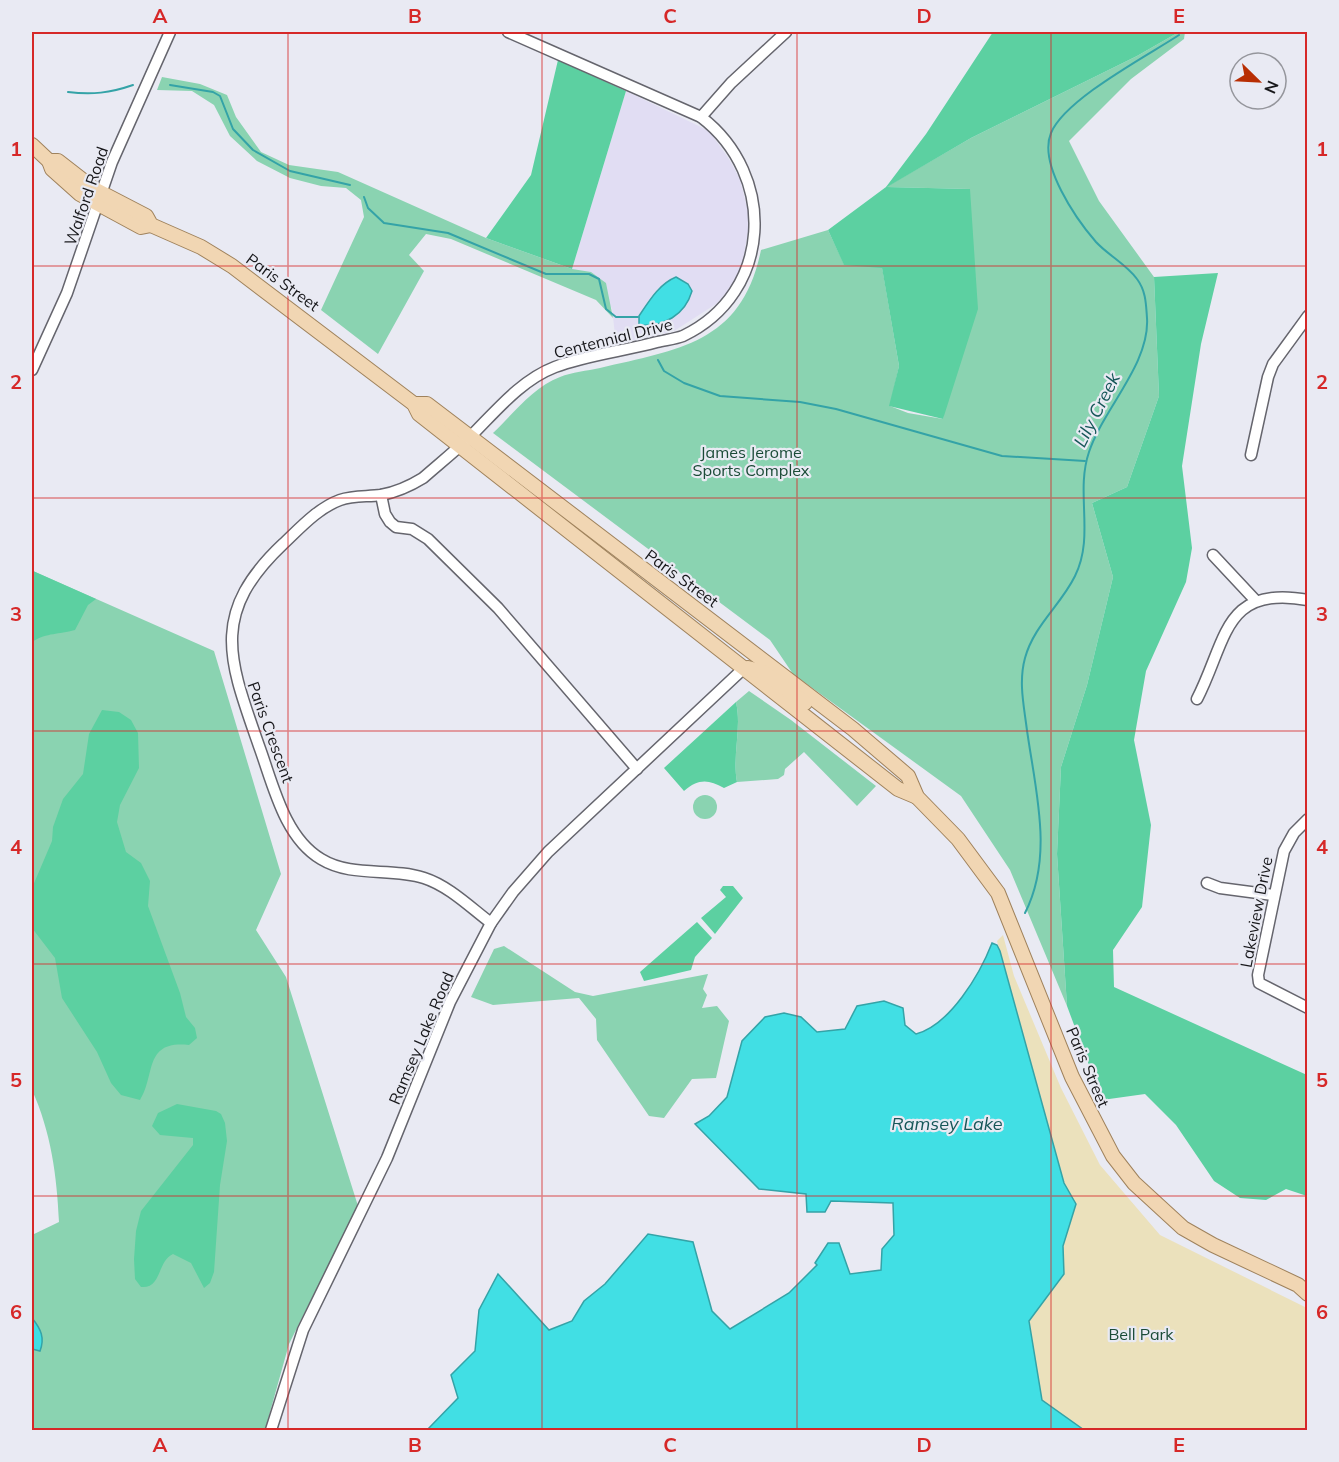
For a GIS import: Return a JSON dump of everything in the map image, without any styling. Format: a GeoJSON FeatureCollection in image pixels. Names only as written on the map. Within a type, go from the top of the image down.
{"type":"FeatureCollection","features":[{"type":"Feature","properties":{"kind":"main road","name":"Paris Street"},"geometry":{"type":"LineString","coordinates":[[32,145],[49,160],[52,169],[98,198],[146,216],[151,225],[201,248],[232,266],[414,404],[419,414],[465,441],[740,642],[873,744],[908,776],[917,797],[958,839],[998,893],[1024,951],[1072,1077],[1113,1156],[1134,1183],[1183,1228],[1222,1250],[1304,1287]]}},
{"type":"Feature","properties":{"kind":"main road","name":"Paris Street"},"geometry":{"type":"LineString","coordinates":[[465,441],[743,669],[898,789],[917,797]]}},
{"type":"Feature","properties":{"kind":"main road"},"geometry":{"type":"LineString","coordinates":[[740,642],[746,653],[743,669],[751,668],[763,672],[908,776]]}},
{"type":"Feature","properties":{"kind":"street","name":"Walford Road"},"geometry":{"type":"LineString","coordinates":[[32,370],[67,293],[98,198],[170,32]]}},
{"type":"Feature","properties":{"kind":"street","name":"Centennial Drive"},"geometry":{"type":"LineString","coordinates":[[465,441],[524,384],[555,367],[682,336],[719,310],[735,291],[747,270],[754,246],[756,224],[747,178],[725,139],[701,117],[508,32]]}},
{"type":"Feature","properties":{"kind":"street"},"geometry":{"type":"LineString","coordinates":[[701,117],[731,83],[786,32]]}},
{"type":"Feature","properties":{"kind":"street"},"geometry":{"type":"LineString","coordinates":[[1251,455],[1268,377],[1273,364],[1308,316]]}},
{"type":"Feature","properties":{"kind":"street","name":"Paris Crescent"},"geometry":{"type":"LineString","coordinates":[[465,441],[423,478],[403,489],[381,495],[356,496],[326,507],[309,519],[252,576],[237,605],[231,652],[236,678],[287,822],[306,846],[321,859],[336,866],[424,878],[445,889],[492,924]]}},
{"type":"Feature","properties":{"kind":"street"},"geometry":{"type":"LineString","coordinates":[[381,495],[385,514],[390,522],[396,527],[412,529],[428,539],[498,608],[637,770]]}},
{"type":"Feature","properties":{"kind":"street"},"geometry":{"type":"LineString","coordinates":[[1213,555],[1256,601]]}},
{"type":"Feature","properties":{"kind":"street"},"geometry":{"type":"LineString","coordinates":[[1197,699],[1230,622],[1243,608],[1256,601],[1283,596],[1308,600]]}},
{"type":"Feature","properties":{"kind":"street","name":"Ramsey Lake Road"},"geometry":{"type":"LineString","coordinates":[[271,1431],[303,1330],[387,1158],[450,1002],[492,924],[513,892],[548,852],[743,669]]}},
{"type":"Feature","properties":{"kind":"street","name":"Lakeview Drive"},"geometry":{"type":"LineString","coordinates":[[1308,819],[1294,833],[1284,851],[1258,975],[1259,983],[1308,1008]]}},
{"type":"Feature","properties":{"kind":"street"},"geometry":{"type":"LineString","coordinates":[[1207,883],[1220,888],[1273,895]]}},
{"type":"Feature","properties":{"kind":"shaded area"},"geometry":{"type":"Polygon","coordinates":[[[626,91],[705,129],[712,135],[740,179],[750,220],[742,266],[732,286],[716,304],[674,331],[616,344],[612,308],[572,269],[626,91]]]}},
{"type":"Feature","properties":{"kind":"green space"},"geometry":{"type":"Polygon","coordinates":[[[993,32],[1179,32],[1137,56],[971,138],[887,187],[970,189],[978,309],[943,419],[889,406],[899,366],[882,268],[844,265],[828,230],[886,187],[926,134],[993,32]]]}},
{"type":"Feature","properties":{"kind":"green space","name":"James Jerome Sports Complex"},"geometry":{"type":"Polygon","coordinates":[[[1179,32],[1185,32],[1184,39],[1131,79],[1069,141],[1099,201],[1154,277],[1159,396],[1127,487],[1092,503],[1113,577],[1087,685],[1061,767],[1057,854],[1067,1006],[1010,870],[961,796],[793,674],[770,640],[493,433],[532,394],[550,381],[569,374],[656,355],[703,337],[723,323],[739,305],[752,281],[761,250],[828,230],[844,264],[882,267],[899,366],[890,406],[908,413],[943,419],[970,189],[886,187],[971,138],[1137,56],[1179,32]]]}},
{"type":"Feature","properties":{"kind":"green space"},"geometry":{"type":"Polygon","coordinates":[[[558,60],[626,91],[572,269],[486,238],[531,175],[558,60]]]}},
{"type":"Feature","properties":{"kind":"green space"},"geometry":{"type":"Polygon","coordinates":[[[162,77],[200,84],[227,95],[236,117],[261,152],[289,165],[338,172],[486,238],[572,269],[591,272],[606,283],[613,318],[596,300],[451,239],[426,234],[409,255],[424,271],[378,354],[321,310],[364,217],[361,200],[346,188],[321,186],[290,178],[257,161],[230,136],[214,105],[192,91],[157,90],[162,77]]]}},
{"type":"Feature","properties":{"kind":"green space"},"geometry":{"type":"Polygon","coordinates":[[[1218,273],[1201,344],[1182,466],[1192,548],[1186,582],[1146,671],[1134,740],[1151,825],[1142,907],[1113,950],[1114,987],[1307,1075],[1307,1196],[1286,1189],[1266,1200],[1240,1198],[1214,1181],[1176,1125],[1145,1094],[1102,1100],[1067,1006],[1057,854],[1061,767],[1087,685],[1113,577],[1092,503],[1127,487],[1159,396],[1154,277],[1218,273]]]}},
{"type":"Feature","properties":{"kind":"green space"},"geometry":{"type":"Polygon","coordinates":[[[33,571],[214,651],[281,874],[256,930],[286,977],[358,1206],[289,1344],[265,1430],[32,1430],[32,1235],[59,1222],[52,1154],[39,1106],[32,1090],[33,571]]]}},
{"type":"Feature","properties":{"kind":"green space"},"geometry":{"type":"Polygon","coordinates":[[[33,571],[96,599],[88,605],[75,630],[48,635],[32,642],[33,571]]]}},
{"type":"Feature","properties":{"kind":"green space"},"geometry":{"type":"Polygon","coordinates":[[[749,691],[791,720],[876,786],[857,806],[804,752],[785,769],[784,775],[778,779],[737,782],[738,712],[736,702],[749,691]]]}},
{"type":"Feature","properties":{"kind":"green space"},"geometry":{"type":"Polygon","coordinates":[[[736,702],[738,712],[737,782],[724,788],[713,783],[699,782],[684,791],[664,768],[736,702]]]}},
{"type":"Feature","properties":{"kind":"green space"},"geometry":{"type":"Polygon","coordinates":[[[102,710],[119,712],[131,720],[138,733],[139,768],[120,805],[117,822],[126,852],[141,863],[150,881],[148,906],[180,993],[186,1017],[195,1028],[197,1038],[189,1045],[174,1045],[164,1048],[158,1054],[153,1061],[140,1100],[121,1095],[111,1083],[97,1052],[62,998],[55,958],[32,928],[32,888],[52,841],[53,827],[63,799],[83,774],[89,734],[102,710]]]}},
{"type":"Feature","properties":{"kind":"green space"},"geometry":{"type":"Polygon","coordinates":[[[705,795],[713,799],[717,807],[713,815],[705,819],[697,815],[693,807],[697,799],[705,795]]]}},
{"type":"Feature","properties":{"kind":"green space"},"geometry":{"type":"Polygon","coordinates":[[[723,886],[733,886],[743,898],[715,934],[701,918],[726,897],[720,890],[723,886]]]}},
{"type":"Feature","properties":{"kind":"green space"},"geometry":{"type":"Polygon","coordinates":[[[697,922],[712,938],[695,957],[691,970],[644,981],[640,972],[697,922]]]}},
{"type":"Feature","properties":{"kind":"green space"},"geometry":{"type":"Polygon","coordinates":[[[504,946],[575,992],[593,996],[708,974],[703,989],[707,995],[702,1008],[717,1006],[729,1021],[716,1078],[692,1079],[664,1118],[649,1116],[597,1040],[596,1019],[579,998],[493,1005],[471,997],[494,949],[504,946]]]}},
{"type":"Feature","properties":{"kind":"green space"},"geometry":{"type":"Polygon","coordinates":[[[177,1104],[216,1111],[221,1114],[225,1123],[227,1141],[220,1185],[214,1272],[210,1283],[204,1288],[191,1263],[173,1254],[164,1262],[153,1284],[141,1287],[135,1279],[134,1259],[136,1231],[141,1211],[193,1145],[193,1138],[160,1135],[152,1126],[158,1113],[177,1104]]]}},
{"type":"Feature","properties":{"kind":"sand","name":"Bell Park"},"geometry":{"type":"Polygon","coordinates":[[[1003,935],[1014,976],[1061,1088],[1100,1165],[1160,1235],[1307,1308],[1307,1430],[1084,1430],[1042,1401],[1029,1320],[1064,1274],[1063,1246],[1076,1204],[1064,1183],[997,941],[1003,935]]]}},
{"type":"Feature","properties":{"kind":"water"},"geometry":{"type":"Polygon","coordinates":[[[676,277],[688,284],[692,291],[684,307],[679,313],[665,321],[639,325],[639,316],[659,288],[676,277]]]}},
{"type":"Feature","properties":{"kind":"water","name":"Ramsey Lake"},"geometry":{"type":"Polygon","coordinates":[[[992,943],[997,945],[1000,951],[1064,1183],[1076,1204],[1063,1246],[1064,1274],[1029,1321],[1042,1400],[1084,1430],[427,1430],[458,1398],[451,1375],[475,1351],[479,1310],[498,1274],[549,1330],[572,1321],[584,1301],[605,1284],[648,1234],[693,1242],[712,1311],[730,1329],[789,1293],[817,1265],[815,1263],[828,1243],[839,1243],[850,1274],[881,1270],[882,1249],[894,1235],[893,1203],[831,1201],[825,1212],[807,1212],[806,1194],[759,1189],[695,1124],[709,1116],[727,1097],[742,1041],[765,1017],[784,1013],[801,1017],[817,1032],[845,1029],[857,1006],[884,1001],[903,1008],[905,1025],[916,1034],[929,1029],[952,1009],[972,983],[992,943]]]}},
{"type":"Feature","properties":{"kind":"water"},"geometry":{"type":"Polygon","coordinates":[[[32,1318],[41,1334],[40,1351],[32,1349],[32,1318]]]}},
{"type":"Feature","properties":{"kind":"waterway","name":"Lily Creek"},"geometry":{"type":"LineString","coordinates":[[1025,913],[1034,890],[1041,844],[1040,819],[1023,699],[1023,666],[1035,635],[1069,586],[1081,561],[1085,530],[1085,467],[1089,452],[1104,419],[1134,369],[1146,335],[1147,318],[1144,293],[1140,284],[1128,269],[1096,242],[1079,220],[1054,175],[1048,146],[1051,133],[1072,106],[1108,79],[1179,35]]}},
{"type":"Feature","properties":{"kind":"waterway"},"geometry":{"type":"LineString","coordinates":[[68,92],[101,93],[133,85]]}},
{"type":"Feature","properties":{"kind":"waterway"},"geometry":{"type":"LineString","coordinates":[[170,85],[213,92],[220,96],[233,129],[253,150],[290,171],[350,185]]}},
{"type":"Feature","properties":{"kind":"waterway"},"geometry":{"type":"LineString","coordinates":[[364,197],[368,208],[384,223],[448,233],[546,274],[589,274],[599,279],[606,309],[616,317],[638,317]]}},
{"type":"Feature","properties":{"kind":"waterway"},"geometry":{"type":"LineString","coordinates":[[646,330],[647,326]]}},
{"type":"Feature","properties":{"kind":"waterway"},"geometry":{"type":"LineString","coordinates":[[658,360],[664,371],[684,383],[720,396],[800,402],[836,409],[1002,456],[1085,461]]}}]}
